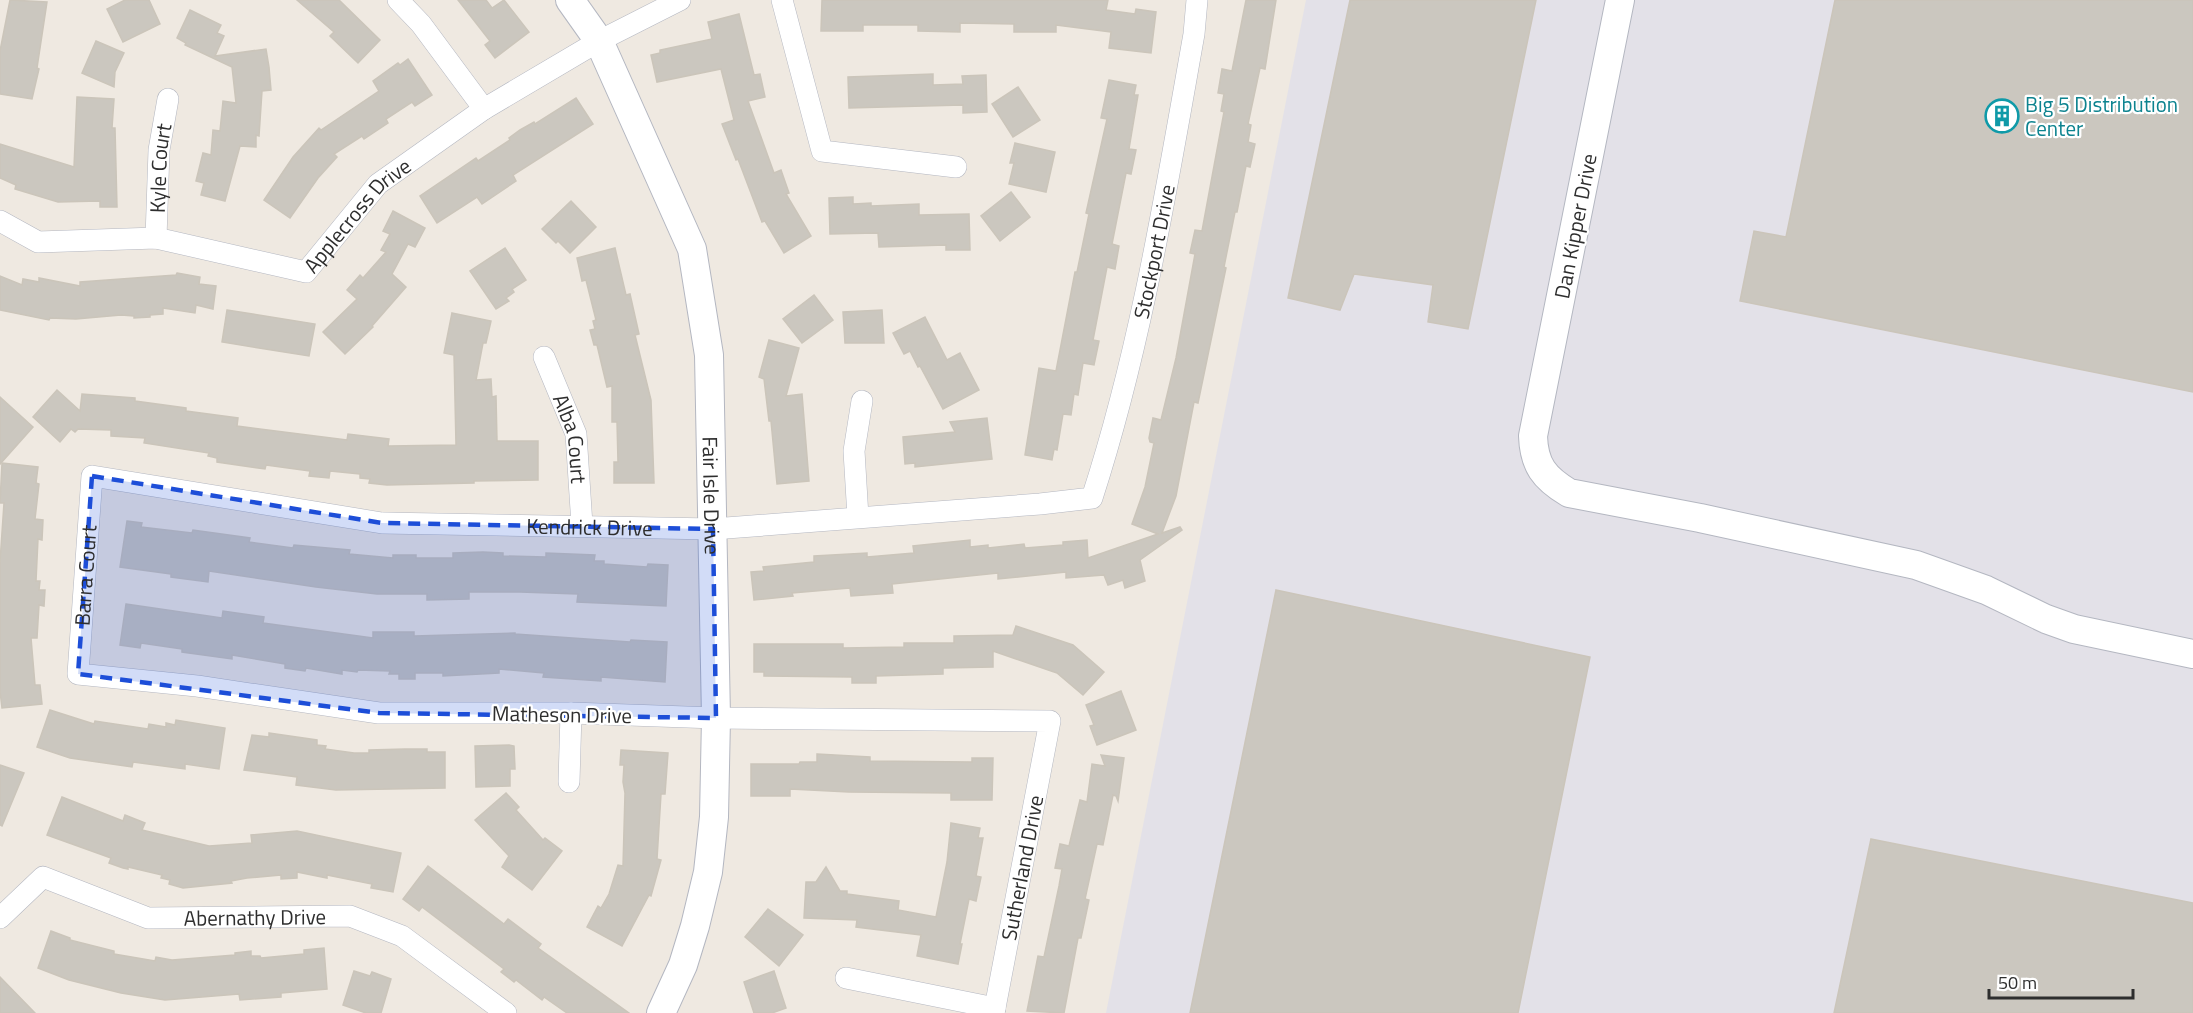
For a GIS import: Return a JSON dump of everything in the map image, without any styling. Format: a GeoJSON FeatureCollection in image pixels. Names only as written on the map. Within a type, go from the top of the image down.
{"type":"FeatureCollection","features":[{"type":"Feature","properties":{"kind":"street"},"geometry":{"type":"LineString","coordinates":[[398,0],[421,24],[484,109]]}},
{"type":"Feature","properties":{"kind":"street","name":"Fair Isle Drive"},"geometry":{"type":"LineString","coordinates":[[570,0],[599,41],[692,249],[709,355],[716,718],[714,817],[708,872],[689,946],[661,1013]]}},
{"type":"Feature","properties":{"kind":"street","name":"Applecross Drive"},"geometry":{"type":"LineString","coordinates":[[0,221],[38,242],[156,238],[306,272],[378,184],[484,109],[599,41],[680,0]]}},
{"type":"Feature","properties":{"kind":"street"},"geometry":{"type":"LineString","coordinates":[[782,0],[822,151],[956,167]]}},
{"type":"Feature","properties":{"kind":"street","name":"Stockport Drive"},"geometry":{"type":"LineString","coordinates":[[1092,498],[1128,374],[1155,253],[1194,34],[1197,0]]}},
{"type":"Feature","properties":{"kind":"street","name":"Dan Kipper Drive"},"geometry":{"type":"LineString","coordinates":[[1620,0],[1533,436],[1534,452],[1542,471],[1556,485],[1569,493],[1700,518],[1916,565],[1986,590],[2046,619],[2074,629],[2193,654]]}},
{"type":"Feature","properties":{"kind":"street","name":"Kyle Court"},"geometry":{"type":"LineString","coordinates":[[156,238],[159,150],[168,99]]}},
{"type":"Feature","properties":{"kind":"street","name":"Alba Court"},"geometry":{"type":"LineString","coordinates":[[544,357],[576,434],[582,525]]}},
{"type":"Feature","properties":{"kind":"street"},"geometry":{"type":"LineString","coordinates":[[858,517],[854,451],[862,401]]}},
{"type":"Feature","properties":{"kind":"street","name":"Kendrick Drive"},"geometry":{"type":"LineString","coordinates":[[92,476],[382,523],[713,529],[1092,498]]}},
{"type":"Feature","properties":{"kind":"street","name":"Barra Court"},"geometry":{"type":"LineString","coordinates":[[78,675],[92,476]]}},
{"type":"Feature","properties":{"kind":"street","name":"Matheson Drive"},"geometry":{"type":"LineString","coordinates":[[78,675],[198,686],[379,713],[571,713],[716,718],[1050,721]]}},
{"type":"Feature","properties":{"kind":"street"},"geometry":{"type":"LineString","coordinates":[[569,782],[571,713]]}},
{"type":"Feature","properties":{"kind":"street","name":"Sutherland Drive"},"geometry":{"type":"LineString","coordinates":[[994,1011],[1050,721]]}},
{"type":"Feature","properties":{"kind":"street","name":"Abernathy Drive"},"geometry":{"type":"LineString","coordinates":[[0,918],[43,877],[148,918],[350,916],[402,936],[506,1013]]}},
{"type":"Feature","properties":{"kind":"street"},"geometry":{"type":"LineString","coordinates":[[846,978],[994,1011]]}},
{"type":"Feature","properties":{"kind":"highlighted area"},"geometry":{"type":"Polygon","coordinates":[[[92,476],[382,523],[713,529],[716,718],[379,713],[78,674],[92,476]]]}},
{"type":"Feature","properties":{"kind":"shaded area"},"geometry":{"type":"Polygon","coordinates":[[[1306,0],[2193,0],[2193,1013],[1106,1013],[1306,0]]]}},
{"type":"Feature","properties":{"kind":"building"},"geometry":{"type":"Polygon","coordinates":[[[10,0],[47,2],[37,68],[39,69],[32,99],[0,94],[0,51],[10,0]]]}},
{"type":"Feature","properties":{"kind":"building"},"geometry":{"type":"Polygon","coordinates":[[[125,0],[149,0],[160,24],[123,42],[107,9],[125,0]]]}},
{"type":"Feature","properties":{"kind":"building"},"geometry":{"type":"Polygon","coordinates":[[[297,0],[339,0],[380,40],[358,63],[330,36],[334,32],[297,0]]]}},
{"type":"Feature","properties":{"kind":"building"},"geometry":{"type":"Polygon","coordinates":[[[458,0],[486,0],[492,8],[504,0],[529,32],[495,58],[485,45],[490,41],[458,0]]]}},
{"type":"Feature","properties":{"kind":"building"},"geometry":{"type":"Polygon","coordinates":[[[822,0],[1108,0],[1106,10],[1135,14],[1136,9],[1156,12],[1151,53],[1109,48],[1111,32],[1056,25],[1056,32],[1014,32],[1014,24],[960,23],[960,32],[918,31],[918,25],[863,25],[863,31],[821,31],[822,0]]]}},
{"type":"Feature","properties":{"kind":"building"},"geometry":{"type":"Polygon","coordinates":[[[1246,0],[1276,0],[1265,69],[1260,68],[1248,124],[1251,125],[1248,142],[1255,144],[1250,167],[1246,166],[1237,212],[1235,212],[1224,267],[1226,268],[1198,403],[1194,402],[1176,496],[1162,533],[1180,527],[1182,530],[1140,560],[1145,581],[1125,588],[1123,580],[1108,585],[1104,575],[1066,578],[1066,572],[998,579],[998,573],[892,584],[893,593],[851,596],[850,588],[792,593],[793,596],[754,600],[751,572],[764,571],[763,567],[814,562],[814,556],[867,553],[867,557],[914,553],[913,546],[970,540],[970,547],[988,545],[988,548],[1024,544],[1025,548],[1063,545],[1063,542],[1087,540],[1088,558],[1158,534],[1132,524],[1145,487],[1154,443],[1150,442],[1149,438],[1153,418],[1161,420],[1176,358],[1195,254],[1190,253],[1195,230],[1202,231],[1224,112],[1221,111],[1224,94],[1218,93],[1222,69],[1232,71],[1246,0]]]}},
{"type":"Feature","properties":{"kind":"building"},"geometry":{"type":"Polygon","coordinates":[[[1350,0],[1536,0],[1468,329],[1428,322],[1433,285],[1354,274],[1340,310],[1288,298],[1350,0]]]}},
{"type":"Feature","properties":{"kind":"building","name":"Big 5 Distribution Center"},"geometry":{"type":"Polygon","coordinates":[[[1835,0],[2193,0],[2193,392],[1740,301],[1754,231],[1786,237],[1835,0]]]}},
{"type":"Feature","properties":{"kind":"building"},"geometry":{"type":"Polygon","coordinates":[[[190,10],[221,25],[217,33],[224,36],[215,56],[266,49],[271,90],[262,91],[259,136],[256,135],[256,147],[240,146],[225,201],[201,195],[204,183],[196,181],[203,153],[211,155],[213,130],[220,131],[223,101],[236,103],[232,67],[185,45],[186,43],[177,38],[190,10]]]}},
{"type":"Feature","properties":{"kind":"building"},"geometry":{"type":"Polygon","coordinates":[[[739,14],[754,75],[760,74],[765,97],[748,101],[774,173],[781,170],[789,193],[786,194],[811,236],[784,253],[765,221],[762,222],[722,124],[734,120],[721,69],[657,82],[651,55],[660,53],[660,50],[712,39],[708,22],[739,14]]]}},
{"type":"Feature","properties":{"kind":"building"},"geometry":{"type":"Polygon","coordinates":[[[96,41],[124,53],[115,72],[114,87],[82,73],[96,41]]]}},
{"type":"Feature","properties":{"kind":"building"},"geometry":{"type":"Polygon","coordinates":[[[408,59],[432,95],[415,106],[412,102],[386,119],[388,123],[364,139],[362,136],[334,154],[337,157],[318,178],[290,218],[264,200],[293,157],[319,128],[321,130],[379,91],[373,81],[398,63],[400,65],[408,59]]]}},
{"type":"Feature","properties":{"kind":"building"},"geometry":{"type":"Polygon","coordinates":[[[933,74],[933,85],[963,84],[962,76],[986,75],[987,112],[963,113],[963,105],[849,108],[848,77],[933,74]]]}},
{"type":"Feature","properties":{"kind":"building"},"geometry":{"type":"Polygon","coordinates":[[[1109,80],[1136,85],[1134,95],[1138,95],[1129,149],[1136,150],[1131,174],[1126,173],[1112,244],[1119,246],[1115,269],[1107,267],[1093,340],[1099,341],[1094,365],[1083,363],[1078,395],[1074,394],[1071,415],[1063,414],[1057,450],[1054,449],[1052,460],[1025,455],[1039,368],[1056,371],[1089,214],[1086,213],[1107,119],[1101,118],[1109,80]]]}},
{"type":"Feature","properties":{"kind":"building"},"geometry":{"type":"Polygon","coordinates":[[[1018,87],[1040,120],[1013,137],[992,104],[1018,87]]]}},
{"type":"Feature","properties":{"kind":"building"},"geometry":{"type":"Polygon","coordinates":[[[77,97],[114,99],[112,128],[115,128],[117,207],[100,207],[100,201],[58,202],[15,189],[16,185],[0,178],[0,144],[74,167],[77,97]]]}},
{"type":"Feature","properties":{"kind":"building"},"geometry":{"type":"Polygon","coordinates":[[[576,98],[593,124],[513,175],[516,181],[482,204],[477,197],[437,223],[420,196],[476,158],[478,161],[510,140],[509,138],[520,130],[534,122],[535,124],[576,98]]]}},
{"type":"Feature","properties":{"kind":"building"},"geometry":{"type":"Polygon","coordinates":[[[1015,143],[1055,152],[1046,192],[1009,184],[1014,163],[1010,163],[1015,143]]]}},
{"type":"Feature","properties":{"kind":"building"},"geometry":{"type":"Polygon","coordinates":[[[1011,192],[1030,217],[1000,241],[981,216],[1011,192]]]}},
{"type":"Feature","properties":{"kind":"building"},"geometry":{"type":"Polygon","coordinates":[[[853,197],[853,204],[871,203],[871,206],[919,204],[919,215],[969,214],[970,250],[946,250],[946,245],[879,247],[878,233],[830,234],[829,198],[853,197]]]}},
{"type":"Feature","properties":{"kind":"building"},"geometry":{"type":"Polygon","coordinates":[[[571,201],[596,227],[570,253],[542,229],[571,201]]]}},
{"type":"Feature","properties":{"kind":"building"},"geometry":{"type":"Polygon","coordinates":[[[393,211],[425,228],[415,247],[408,244],[392,274],[406,287],[373,327],[345,354],[323,332],[357,299],[347,290],[360,275],[363,278],[386,252],[381,250],[390,234],[383,231],[393,211]]]}},
{"type":"Feature","properties":{"kind":"building"},"geometry":{"type":"Polygon","coordinates":[[[505,248],[526,280],[512,289],[514,292],[506,298],[509,301],[496,309],[470,271],[505,248]]]}},
{"type":"Feature","properties":{"kind":"building"},"geometry":{"type":"Polygon","coordinates":[[[615,248],[626,295],[630,294],[639,334],[635,335],[651,400],[654,483],[614,483],[614,462],[618,462],[617,422],[612,422],[612,386],[607,387],[597,345],[594,345],[590,330],[595,329],[593,321],[596,320],[586,280],[582,281],[577,258],[615,248]]]}},
{"type":"Feature","properties":{"kind":"building"},"geometry":{"type":"Polygon","coordinates":[[[177,273],[200,277],[199,284],[216,286],[213,309],[196,305],[195,313],[163,308],[163,314],[150,315],[150,317],[134,318],[134,316],[121,315],[76,319],[50,318],[49,320],[0,310],[0,276],[22,285],[23,279],[39,282],[39,278],[80,286],[80,282],[176,275],[177,273]]]}},
{"type":"Feature","properties":{"kind":"building"},"geometry":{"type":"Polygon","coordinates":[[[814,295],[833,320],[802,343],[783,319],[814,295]]]}},
{"type":"Feature","properties":{"kind":"building"},"geometry":{"type":"Polygon","coordinates":[[[227,310],[315,324],[309,356],[222,342],[227,310]]]}},
{"type":"Feature","properties":{"kind":"building"},"geometry":{"type":"Polygon","coordinates":[[[882,310],[884,343],[845,343],[843,312],[882,310]]]}},
{"type":"Feature","properties":{"kind":"building"},"geometry":{"type":"Polygon","coordinates":[[[452,313],[491,321],[486,343],[483,343],[476,380],[491,379],[492,397],[496,396],[497,441],[538,441],[538,480],[387,485],[369,483],[370,479],[360,478],[360,474],[330,471],[329,478],[309,476],[310,471],[266,465],[265,469],[217,462],[217,458],[208,456],[209,453],[144,443],[145,438],[111,436],[111,430],[78,429],[75,432],[71,429],[60,442],[33,417],[57,390],[80,411],[82,394],[135,398],[135,401],[186,408],[186,411],[238,418],[237,426],[347,440],[348,434],[389,439],[388,446],[456,445],[454,355],[444,353],[452,313]]]}},
{"type":"Feature","properties":{"kind":"building"},"geometry":{"type":"Polygon","coordinates":[[[925,317],[947,360],[960,353],[979,390],[943,409],[920,366],[918,367],[910,351],[904,354],[893,333],[925,317]]]}},
{"type":"Feature","properties":{"kind":"building"},"geometry":{"type":"Polygon","coordinates":[[[769,340],[799,348],[786,396],[802,394],[809,481],[777,484],[764,379],[759,377],[769,340]]]}},
{"type":"Feature","properties":{"kind":"building"},"geometry":{"type":"Polygon","coordinates":[[[0,397],[33,427],[0,464],[0,397]]]}},
{"type":"Feature","properties":{"kind":"building"},"geometry":{"type":"Polygon","coordinates":[[[987,418],[992,459],[915,467],[915,463],[905,464],[903,437],[955,432],[950,422],[987,418]]]}},
{"type":"Feature","properties":{"kind":"building"},"geometry":{"type":"Polygon","coordinates":[[[2,463],[38,467],[36,483],[39,484],[35,519],[43,520],[42,540],[38,539],[36,581],[40,581],[39,590],[45,590],[44,606],[39,605],[37,638],[31,638],[35,685],[40,685],[42,704],[2,708],[0,562],[4,503],[0,503],[2,463]]]}},
{"type":"Feature","properties":{"kind":"building"},"geometry":{"type":"Polygon","coordinates":[[[127,521],[142,523],[141,527],[192,533],[193,530],[250,538],[249,542],[293,548],[294,545],[350,550],[349,554],[393,558],[393,555],[416,555],[416,558],[453,558],[453,553],[483,552],[503,553],[503,556],[546,557],[546,553],[595,555],[594,561],[604,561],[604,564],[647,567],[648,564],[668,565],[666,606],[577,602],[578,594],[520,592],[469,592],[469,599],[427,600],[427,594],[377,594],[209,571],[208,582],[171,577],[171,574],[120,567],[127,521]]]}},
{"type":"Feature","properties":{"kind":"building"},"geometry":{"type":"Polygon","coordinates":[[[1276,590],[1590,657],[1518,1013],[1190,1013],[1276,590]]]}},
{"type":"Feature","properties":{"kind":"building"},"geometry":{"type":"Polygon","coordinates":[[[126,604],[222,618],[223,611],[264,617],[263,623],[373,638],[373,632],[414,632],[414,636],[515,633],[630,642],[631,640],[667,642],[665,682],[601,677],[601,681],[543,677],[544,673],[499,669],[499,673],[443,676],[443,673],[415,673],[415,679],[399,679],[399,674],[389,674],[390,671],[342,670],[342,674],[306,668],[305,671],[285,668],[285,664],[232,655],[232,659],[141,643],[140,648],[120,645],[126,604]]]}},
{"type":"Feature","properties":{"kind":"building"},"geometry":{"type":"Polygon","coordinates":[[[1016,626],[1073,645],[1104,672],[1083,695],[1057,673],[993,651],[993,667],[943,668],[943,674],[876,676],[876,683],[852,683],[852,677],[764,676],[764,672],[754,672],[754,644],[843,644],[843,648],[904,647],[904,643],[954,643],[954,636],[1013,635],[1016,626]]]}},
{"type":"Feature","properties":{"kind":"building"},"geometry":{"type":"Polygon","coordinates":[[[1121,691],[1136,730],[1097,745],[1090,726],[1094,725],[1086,705],[1121,691]]]}},
{"type":"Feature","properties":{"kind":"building"},"geometry":{"type":"Polygon","coordinates":[[[50,710],[94,724],[95,721],[148,729],[149,724],[166,727],[166,723],[175,725],[176,720],[225,728],[219,769],[185,764],[185,769],[133,762],[132,767],[70,758],[37,747],[50,710]]]}},
{"type":"Feature","properties":{"kind":"building"},"geometry":{"type":"Polygon","coordinates":[[[269,733],[317,740],[317,745],[326,746],[325,749],[354,753],[369,753],[369,750],[405,749],[445,752],[445,788],[336,790],[296,785],[297,777],[244,770],[252,735],[269,737],[269,733]]]}},
{"type":"Feature","properties":{"kind":"building"},"geometry":{"type":"Polygon","coordinates":[[[475,746],[514,746],[515,769],[510,769],[510,786],[476,787],[475,746]]]}},
{"type":"Feature","properties":{"kind":"building"},"geometry":{"type":"Polygon","coordinates":[[[621,750],[668,753],[665,794],[661,794],[657,859],[661,860],[651,896],[649,895],[622,946],[587,927],[598,906],[601,908],[609,894],[618,865],[623,866],[625,793],[624,765],[620,765],[621,750]]]}},
{"type":"Feature","properties":{"kind":"building"},"geometry":{"type":"Polygon","coordinates":[[[817,754],[870,757],[870,761],[972,762],[972,758],[993,758],[992,800],[951,800],[951,793],[790,789],[790,796],[751,796],[751,764],[817,762],[817,754]]]}},
{"type":"Feature","properties":{"kind":"building"},"geometry":{"type":"Polygon","coordinates":[[[1101,755],[1124,758],[1118,801],[1113,795],[1103,845],[1097,844],[1085,899],[1089,900],[1081,938],[1078,938],[1064,1013],[1027,1011],[1038,956],[1044,957],[1059,886],[1062,869],[1055,868],[1060,844],[1069,846],[1080,800],[1087,802],[1092,764],[1105,766],[1101,755]]]}},
{"type":"Feature","properties":{"kind":"building"},"geometry":{"type":"Polygon","coordinates":[[[0,765],[24,773],[2,826],[0,825],[0,765]]]}},
{"type":"Feature","properties":{"kind":"building"},"geometry":{"type":"Polygon","coordinates":[[[506,793],[519,807],[516,810],[543,840],[545,838],[562,851],[532,890],[502,867],[509,856],[475,820],[506,793]]]}},
{"type":"Feature","properties":{"kind":"building"},"geometry":{"type":"Polygon","coordinates":[[[62,797],[123,821],[125,815],[145,823],[142,830],[209,846],[252,843],[251,835],[297,831],[401,853],[393,892],[371,888],[372,884],[297,872],[297,878],[281,879],[281,875],[183,888],[169,884],[170,880],[161,878],[162,875],[128,867],[128,869],[123,868],[109,863],[111,858],[47,835],[62,797]]]}},
{"type":"Feature","properties":{"kind":"building"},"geometry":{"type":"Polygon","coordinates":[[[951,823],[980,828],[978,838],[983,838],[976,876],[981,877],[976,901],[969,899],[958,964],[917,956],[921,935],[856,927],[857,920],[804,918],[806,882],[816,882],[826,867],[840,891],[899,901],[898,910],[936,917],[947,862],[951,823]]]}},
{"type":"Feature","properties":{"kind":"building"},"geometry":{"type":"Polygon","coordinates":[[[1871,839],[2193,903],[2193,1013],[1834,1013],[1871,839]]]}},
{"type":"Feature","properties":{"kind":"building"},"geometry":{"type":"Polygon","coordinates":[[[428,866],[504,924],[508,919],[541,944],[538,948],[629,1013],[567,1013],[544,997],[542,1000],[516,980],[514,982],[501,972],[504,969],[422,907],[419,911],[403,899],[428,866]]]}},
{"type":"Feature","properties":{"kind":"building"},"geometry":{"type":"Polygon","coordinates":[[[768,909],[803,935],[779,966],[745,937],[768,909]]]}},
{"type":"Feature","properties":{"kind":"building"},"geometry":{"type":"Polygon","coordinates":[[[51,931],[70,938],[70,940],[114,951],[114,954],[155,961],[156,957],[172,960],[235,955],[235,953],[251,951],[251,956],[261,958],[304,954],[304,950],[324,948],[327,989],[281,993],[281,997],[240,1000],[239,994],[165,1000],[121,993],[69,980],[38,968],[51,931]]]}},
{"type":"Feature","properties":{"kind":"building"},"geometry":{"type":"Polygon","coordinates":[[[354,971],[370,976],[372,972],[391,979],[381,1013],[366,1013],[343,1005],[354,971]]]}},
{"type":"Feature","properties":{"kind":"building"},"geometry":{"type":"Polygon","coordinates":[[[774,971],[786,1008],[772,1013],[754,1013],[744,982],[774,971]]]}},
{"type":"Feature","properties":{"kind":"building"},"geometry":{"type":"Polygon","coordinates":[[[0,977],[35,1013],[0,1013],[0,977]]]}},
{"type":"Feature","properties":{"kind":"place","name":"Big 5 Distribution Center"},"geometry":{"type":"Point","coordinates":[2002,116]}}]}
